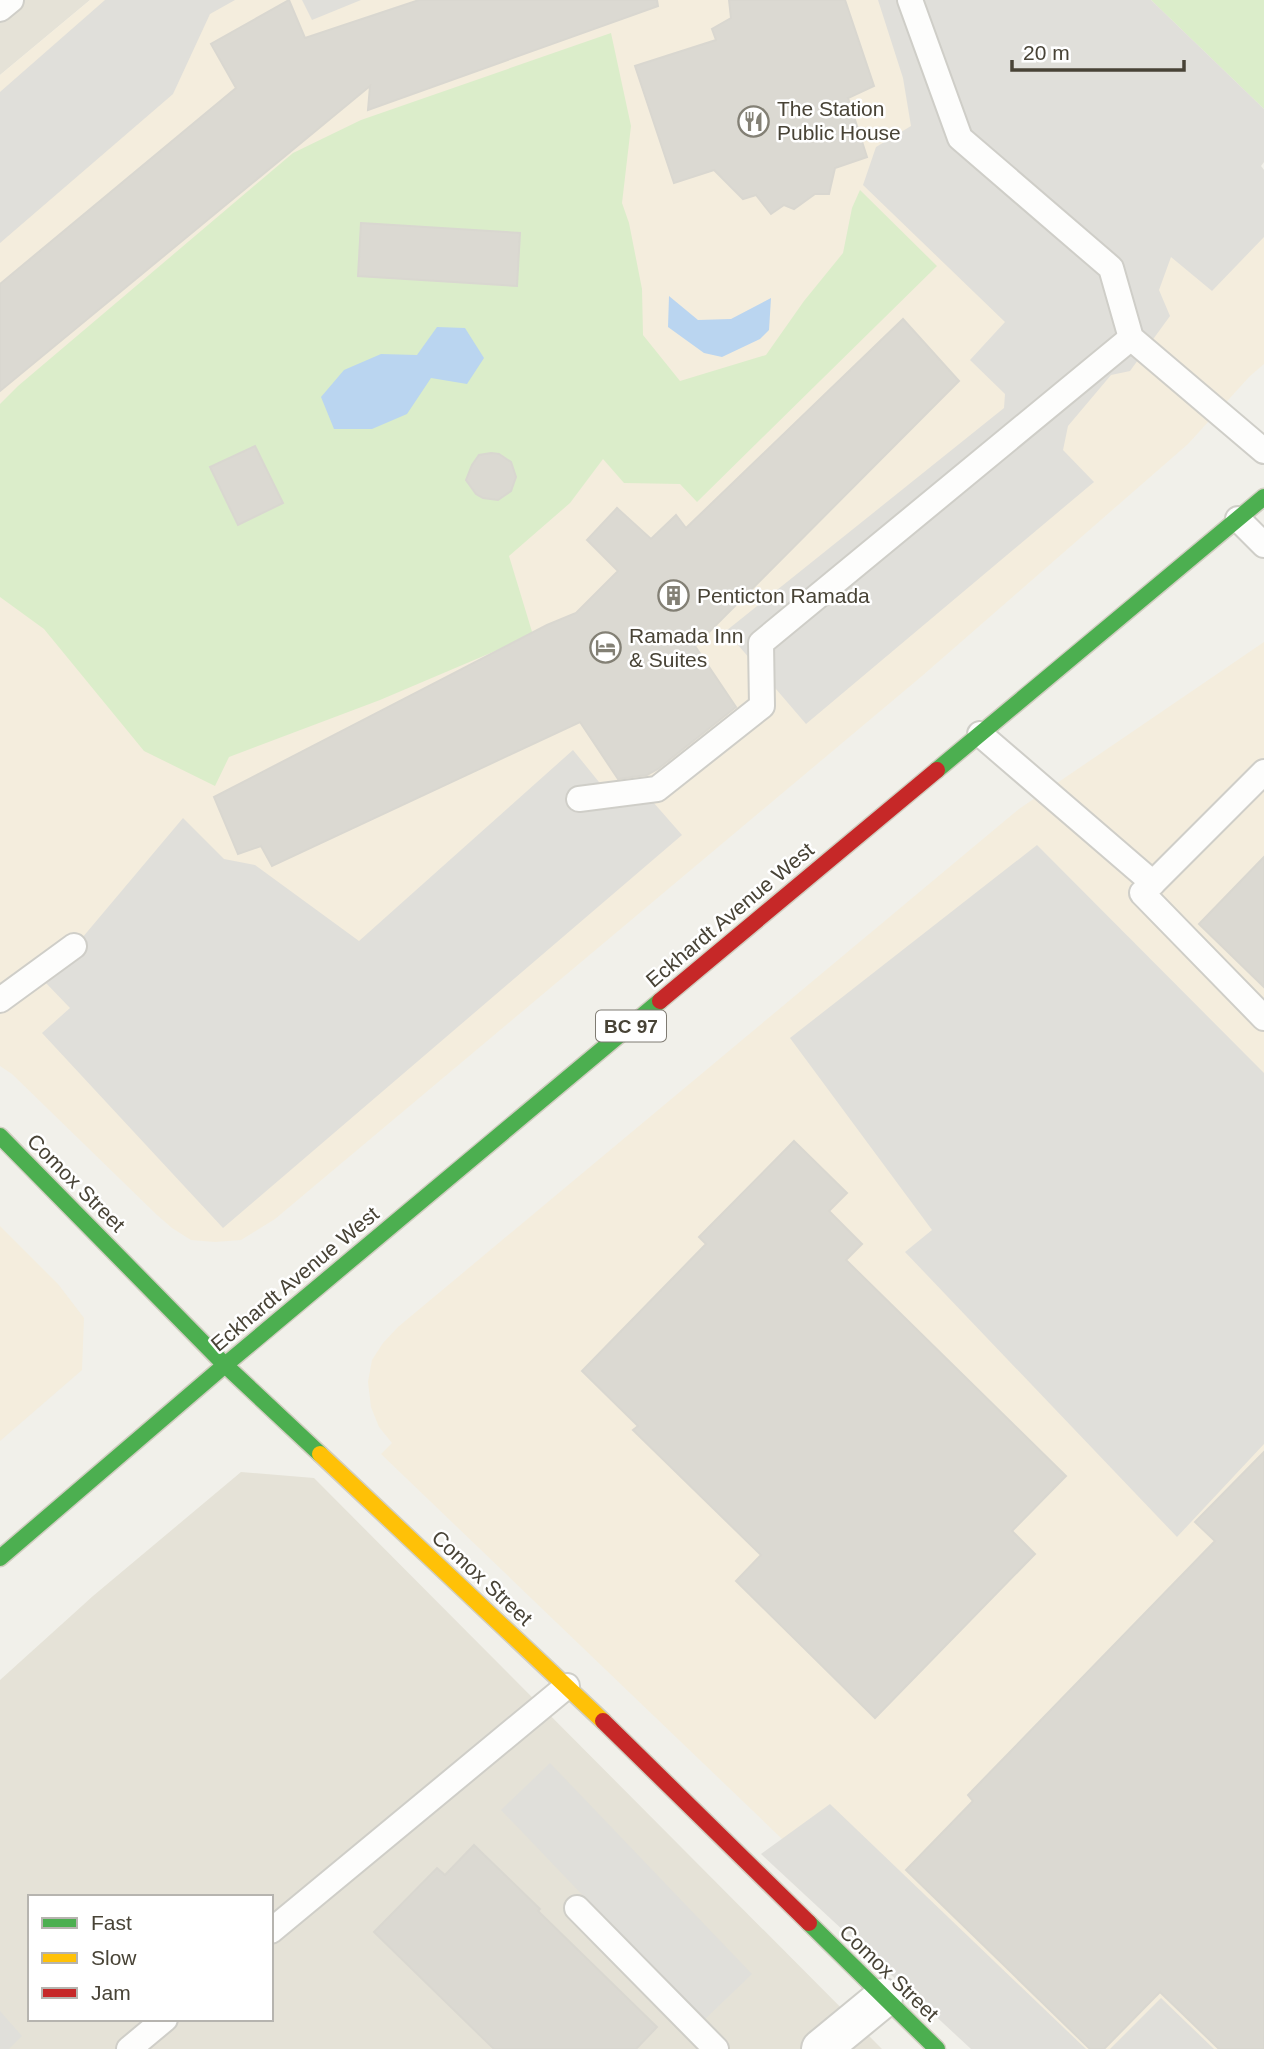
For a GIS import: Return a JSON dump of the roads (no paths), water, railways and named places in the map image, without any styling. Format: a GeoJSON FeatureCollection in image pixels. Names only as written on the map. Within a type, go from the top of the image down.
{"type":"FeatureCollection","features":[{"type":"Feature","properties":{"kind":"main road","name":"Eckhardt Avenue West"},"geometry":{"type":"LineString","coordinates":[[0,1558],[225,1364],[1264,497]]}},
{"type":"Feature","properties":{"kind":"main road","name":"Comox Street"},"geometry":{"type":"LineString","coordinates":[[0,1136],[225,1364],[567,1686],[937,2049]]}},
{"type":"Feature","properties":{"kind":"street"},"geometry":{"type":"LineString","coordinates":[[821,2049],[883,1998]]}},
{"type":"Feature","properties":{"kind":"lane"},"geometry":{"type":"LineString","coordinates":[[0,9],[11,0]]}},
{"type":"Feature","properties":{"kind":"lane"},"geometry":{"type":"LineString","coordinates":[[910,0],[960,138],[1111,268],[1130,338],[1264,452]]}},
{"type":"Feature","properties":{"kind":"lane"},"geometry":{"type":"LineString","coordinates":[[579,799],[656,789],[762,706],[761,643],[1130,338]]}},
{"type":"Feature","properties":{"kind":"lane"},"geometry":{"type":"LineString","coordinates":[[1238,519],[1264,545]]}},
{"type":"Feature","properties":{"kind":"lane"},"geometry":{"type":"LineString","coordinates":[[980,734],[1153,883]]}},
{"type":"Feature","properties":{"kind":"lane"},"geometry":{"type":"LineString","coordinates":[[1264,772],[1142,893],[1264,1018]]}},
{"type":"Feature","properties":{"kind":"lane"},"geometry":{"type":"LineString","coordinates":[[0,1000],[74,946]]}},
{"type":"Feature","properties":{"kind":"lane"},"geometry":{"type":"LineString","coordinates":[[273,1929],[567,1686]]}},
{"type":"Feature","properties":{"kind":"lane"},"geometry":{"type":"LineString","coordinates":[[577,1908],[716,2049]]}},
{"type":"Feature","properties":{"kind":"lane"},"geometry":{"type":"LineString","coordinates":[[129,2049],[163,2021]]}},
{"type":"Feature","properties":{"kind":"water"},"geometry":{"type":"Polygon","coordinates":[[[669,296],[698,320],[731,319],[771,298],[769,330],[760,339],[722,357],[704,353],[668,327],[669,296]]]}},
{"type":"Feature","properties":{"kind":"water"},"geometry":{"type":"Polygon","coordinates":[[[437,327],[465,328],[484,358],[467,384],[431,378],[407,414],[372,429],[334,429],[321,397],[344,370],[381,354],[417,355],[437,327]]]}},
{"type":"Feature","properties":{"kind":"place","name":"The Station Public House"},"geometry":{"type":"Point","coordinates":[754,121]}},
{"type":"Feature","properties":{"kind":"place","name":"Penticton Ramada"},"geometry":{"type":"Point","coordinates":[674,596]}},
{"type":"Feature","properties":{"kind":"place","name":"Ramada Inn & Suites"},"geometry":{"type":"Point","coordinates":[606,648]}}]}
